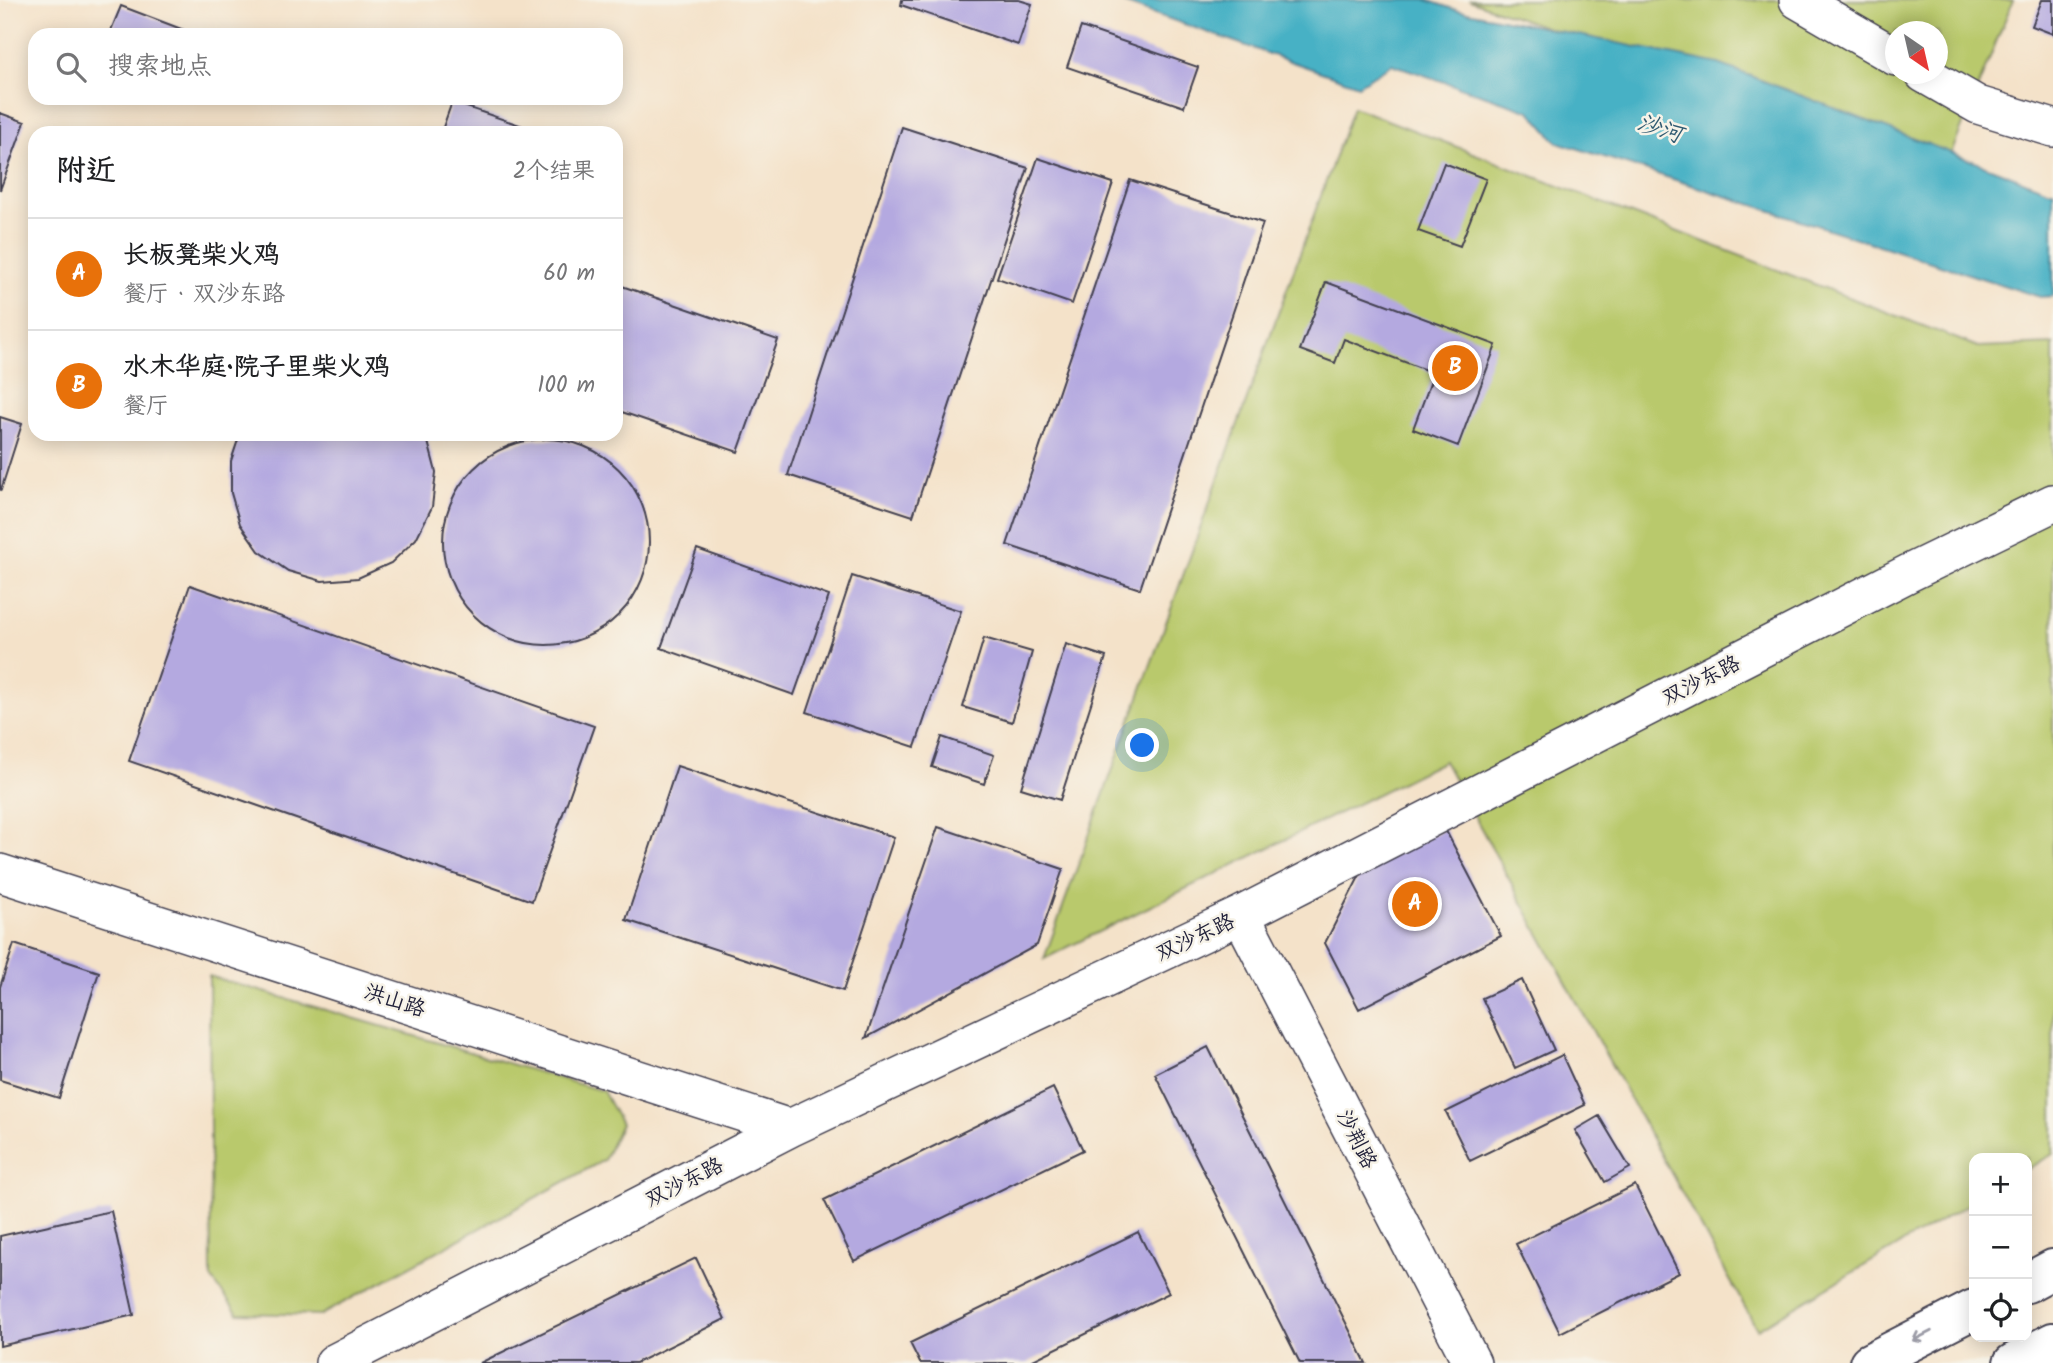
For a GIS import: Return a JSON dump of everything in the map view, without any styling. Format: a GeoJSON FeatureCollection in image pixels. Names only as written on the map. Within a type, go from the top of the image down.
{"type":"FeatureCollection","features":[{"type":"Feature","properties":{"kind":"main road"},"geometry":{"type":"LineString","coordinates":[[2032,1280],[2053,1269]]}},
{"type":"Feature","properties":{"kind":"main road"},"geometry":{"type":"LineString","coordinates":[[1869,1363],[1969,1312]]}},
{"type":"Feature","properties":{"kind":"main road"},"geometry":{"type":"LineString","coordinates":[[2013,1363],[2053,1342]]}},
{"type":"Feature","properties":{"kind":"street"},"geometry":{"type":"LineString","coordinates":[[1798,0],[1885,51]]}},
{"type":"Feature","properties":{"kind":"street"},"geometry":{"type":"LineString","coordinates":[[1941,84],[1978,105],[2053,128]]}},
{"type":"Feature","properties":{"kind":"street","name":"双沙东路"},"geometry":{"type":"LineString","coordinates":[[334,1363],[790,1128],[1241,915],[1884,586],[2053,503]]}},
{"type":"Feature","properties":{"kind":"street","name":"洪山路"},"geometry":{"type":"LineString","coordinates":[[0,873],[790,1128]]}},
{"type":"Feature","properties":{"kind":"street","name":"沙荆路"},"geometry":{"type":"LineString","coordinates":[[1241,915],[1472,1363]]}},
{"type":"Feature","properties":{"kind":"green space"},"geometry":{"type":"Polygon","coordinates":[[[1469,0],[2013,0],[1945,169],[1469,0]]]}},
{"type":"Feature","properties":{"kind":"green space"},"geometry":{"type":"Polygon","coordinates":[[[1353,107],[1978,347],[2053,344],[2053,1154],[2032,1166],[2032,1153],[1969,1153],[1969,1204],[1757,1329],[1444,761],[1044,959],[1353,107]]]}},
{"type":"Feature","properties":{"kind":"green space"},"geometry":{"type":"Polygon","coordinates":[[[209,976],[603,1091],[621,1124],[604,1160],[321,1315],[238,1313],[211,1278],[209,976]]]}},
{"type":"Feature","properties":{"kind":"water","name":"沙河"},"geometry":{"type":"Polygon","coordinates":[[[1115,0],[1427,0],[1453,9],[1719,64],[2053,190],[2053,296],[2040,297],[1557,142],[1530,111],[1392,64],[1358,85],[1115,0]]]}},
{"type":"Feature","properties":{"kind":"building"},"geometry":{"type":"Polygon","coordinates":[[[902,0],[1019,0],[1032,4],[1018,45],[901,5],[902,0]]]}},
{"type":"Feature","properties":{"kind":"building"},"geometry":{"type":"Polygon","coordinates":[[[2042,0],[2053,0],[2053,34],[2032,26],[2042,0]]]}},
{"type":"Feature","properties":{"kind":"building"},"geometry":{"type":"Polygon","coordinates":[[[121,6],[179,28],[112,28],[121,6]]]}},
{"type":"Feature","properties":{"kind":"building"},"geometry":{"type":"Polygon","coordinates":[[[1081,27],[1198,67],[1184,107],[1067,67],[1081,27]]]}},
{"type":"Feature","properties":{"kind":"building"},"geometry":{"type":"Polygon","coordinates":[[[451,105],[461,105],[522,126],[443,126],[451,105]]]}},
{"type":"Feature","properties":{"kind":"building"},"geometry":{"type":"Polygon","coordinates":[[[0,113],[25,122],[0,190],[0,113]]]}},
{"type":"Feature","properties":{"kind":"building"},"geometry":{"type":"Polygon","coordinates":[[[902,127],[1028,168],[913,516],[788,475],[902,127]]]}},
{"type":"Feature","properties":{"kind":"building"},"geometry":{"type":"Polygon","coordinates":[[[1038,158],[1113,183],[1072,304],[997,278],[1038,158]]]}},
{"type":"Feature","properties":{"kind":"building"},"geometry":{"type":"Polygon","coordinates":[[[1444,163],[1486,179],[1460,246],[1418,231],[1444,163]]]}},
{"type":"Feature","properties":{"kind":"building"},"geometry":{"type":"Polygon","coordinates":[[[1130,180],[1263,223],[1140,589],[1007,545],[1130,180]]]}},
{"type":"Feature","properties":{"kind":"building"},"geometry":{"type":"Polygon","coordinates":[[[1326,282],[1496,345],[1458,446],[1413,429],[1434,373],[1344,339],[1335,363],[1300,350],[1326,282]]]}},
{"type":"Feature","properties":{"kind":"building"},"geometry":{"type":"Polygon","coordinates":[[[623,286],[778,340],[738,452],[623,412],[623,286]]]}},
{"type":"Feature","properties":{"kind":"building"},"geometry":{"type":"Polygon","coordinates":[[[0,417],[22,424],[1,490],[0,489],[0,417]]]}},
{"type":"Feature","properties":{"kind":"building"},"geometry":{"type":"Polygon","coordinates":[[[238,441],[428,441],[436,472],[432,507],[416,539],[391,563],[358,578],[322,581],[288,571],[259,551],[240,524],[231,493],[231,461],[238,441]]]}},
{"type":"Feature","properties":{"kind":"building"},"geometry":{"type":"Polygon","coordinates":[[[526,441],[566,441],[603,457],[619,469],[631,485],[647,522],[647,562],[631,599],[619,615],[603,627],[566,643],[526,643],[489,627],[473,615],[461,599],[445,562],[445,522],[461,485],[473,469],[489,457],[526,441]]]}},
{"type":"Feature","properties":{"kind":"building"},"geometry":{"type":"Polygon","coordinates":[[[697,549],[829,596],[794,695],[661,648],[697,549]]]}},
{"type":"Feature","properties":{"kind":"building"},"geometry":{"type":"Polygon","coordinates":[[[852,576],[961,611],[915,747],[807,712],[852,576]]]}},
{"type":"Feature","properties":{"kind":"building"},"geometry":{"type":"Polygon","coordinates":[[[190,585],[594,726],[532,901],[129,761],[190,585]]]}},
{"type":"Feature","properties":{"kind":"building"},"geometry":{"type":"Polygon","coordinates":[[[984,638],[1032,652],[1012,722],[963,707],[984,638]]]}},
{"type":"Feature","properties":{"kind":"building"},"geometry":{"type":"Polygon","coordinates":[[[1066,644],[1106,657],[1060,800],[1021,788],[1066,644]]]}},
{"type":"Feature","properties":{"kind":"building"},"geometry":{"type":"Polygon","coordinates":[[[942,737],[994,755],[984,784],[932,767],[942,737]]]}},
{"type":"Feature","properties":{"kind":"building"},"geometry":{"type":"Polygon","coordinates":[[[677,766],[894,837],[843,991],[626,920],[677,766]]]}},
{"type":"Feature","properties":{"kind":"building"},"geometry":{"type":"Polygon","coordinates":[[[938,827],[1063,869],[1037,945],[866,1038],[938,827]]]}},
{"type":"Feature","properties":{"kind":"building"},"geometry":{"type":"Polygon","coordinates":[[[1445,829],[1501,936],[1359,1009],[1325,943],[1362,871],[1445,829]]]}},
{"type":"Feature","properties":{"kind":"building"},"geometry":{"type":"Polygon","coordinates":[[[14,944],[99,972],[59,1098],[0,1080],[0,987],[14,944]]]}},
{"type":"Feature","properties":{"kind":"building"},"geometry":{"type":"Polygon","coordinates":[[[1522,980],[1554,1050],[1515,1068],[1482,998],[1522,980]]]}},
{"type":"Feature","properties":{"kind":"building"},"geometry":{"type":"Polygon","coordinates":[[[1208,1047],[1366,1363],[1300,1363],[1155,1074],[1208,1047]]]}},
{"type":"Feature","properties":{"kind":"building"},"geometry":{"type":"Polygon","coordinates":[[[1562,1055],[1585,1105],[1470,1161],[1446,1112],[1562,1055]]]}},
{"type":"Feature","properties":{"kind":"building"},"geometry":{"type":"Polygon","coordinates":[[[1053,1088],[1083,1150],[854,1261],[824,1200],[1053,1088]]]}},
{"type":"Feature","properties":{"kind":"building"},"geometry":{"type":"Polygon","coordinates":[[[1599,1116],[1630,1168],[1605,1182],[1575,1130],[1599,1116]]]}},
{"type":"Feature","properties":{"kind":"building"},"geometry":{"type":"Polygon","coordinates":[[[1635,1185],[1679,1273],[1560,1333],[1516,1244],[1635,1185]]]}},
{"type":"Feature","properties":{"kind":"building"},"geometry":{"type":"Polygon","coordinates":[[[111,1211],[134,1315],[0,1346],[0,1236],[111,1211]]]}},
{"type":"Feature","properties":{"kind":"building"},"geometry":{"type":"Polygon","coordinates":[[[1138,1232],[1169,1293],[1027,1363],[920,1363],[910,1343],[1138,1232]]]}},
{"type":"Feature","properties":{"kind":"building"},"geometry":{"type":"Polygon","coordinates":[[[696,1258],[725,1319],[636,1363],[480,1363],[696,1258]]]}},
{"type":"Feature","properties":{"kind":"place","name":"水木华庭·院子里柴火鸡"},"geometry":{"type":"Point","coordinates":[1455,368]}},
{"type":"Feature","properties":{"kind":"place","name":"长板凳柴火鸡"},"geometry":{"type":"Point","coordinates":[1415,904]}}]}
